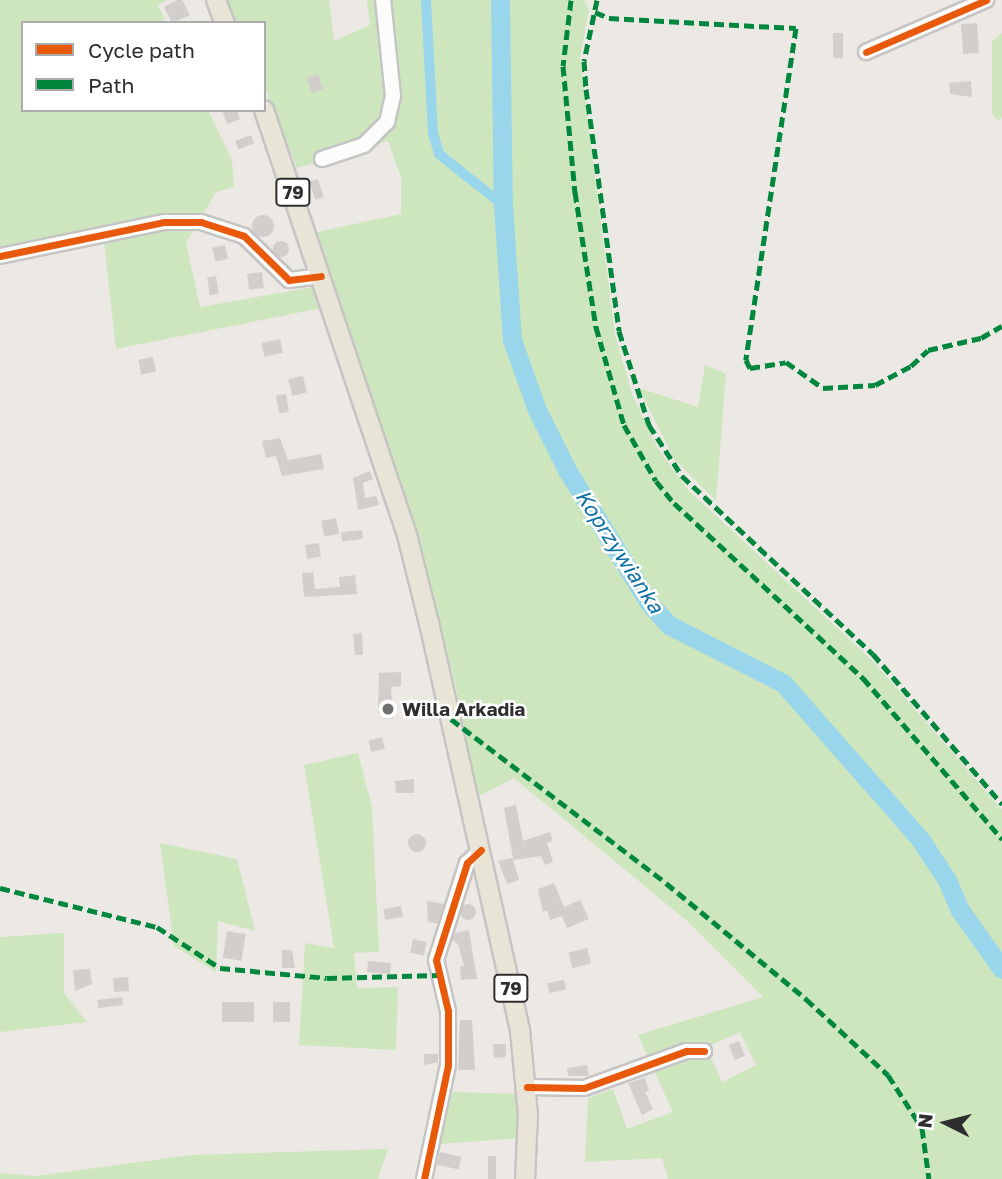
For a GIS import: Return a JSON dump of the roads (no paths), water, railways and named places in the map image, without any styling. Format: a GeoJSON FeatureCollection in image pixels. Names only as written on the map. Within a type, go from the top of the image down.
{"type":"FeatureCollection","features":[{"type":"Feature","properties":{"kind":"main road"},"geometry":{"type":"LineString","coordinates":[[216,0],[224,21]]}},
{"type":"Feature","properties":{"kind":"main road","name":"79"},"geometry":{"type":"LineString","coordinates":[[265,112],[407,535],[520,1030],[527,1087],[525,1179]]}},
{"type":"Feature","properties":{"kind":"street"},"geometry":{"type":"LineString","coordinates":[[322,159],[364,145],[387,122],[393,96],[383,0]]}},
{"type":"Feature","properties":{"kind":"street"},"geometry":{"type":"LineString","coordinates":[[866,52],[986,0]]}},
{"type":"Feature","properties":{"kind":"street"},"geometry":{"type":"LineString","coordinates":[[0,256],[164,222],[201,222],[244,236],[289,280],[321,276]]}},
{"type":"Feature","properties":{"kind":"street"},"geometry":{"type":"LineString","coordinates":[[424,1179],[448,1065],[448,1011],[436,960],[469,858],[481,850]]}},
{"type":"Feature","properties":{"kind":"street"},"geometry":{"type":"LineString","coordinates":[[527,1087],[584,1088],[686,1051],[704,1051]]}},
{"type":"Feature","properties":{"kind":"waterway"},"geometry":{"type":"LineString","coordinates":[[426,0],[433,133],[439,154],[503,205]]}},
{"type":"Feature","properties":{"kind":"waterway","name":"Koprzywianka"},"geometry":{"type":"LineString","coordinates":[[500,0],[503,205],[512,340],[537,410],[567,470],[649,603],[669,625],[783,683],[920,839],[947,880],[960,910],[1002,969]]}},
{"type":"Feature","properties":{"kind":"place","name":"Willa Arkadia"},"geometry":{"type":"Point","coordinates":[388,709]}}]}
